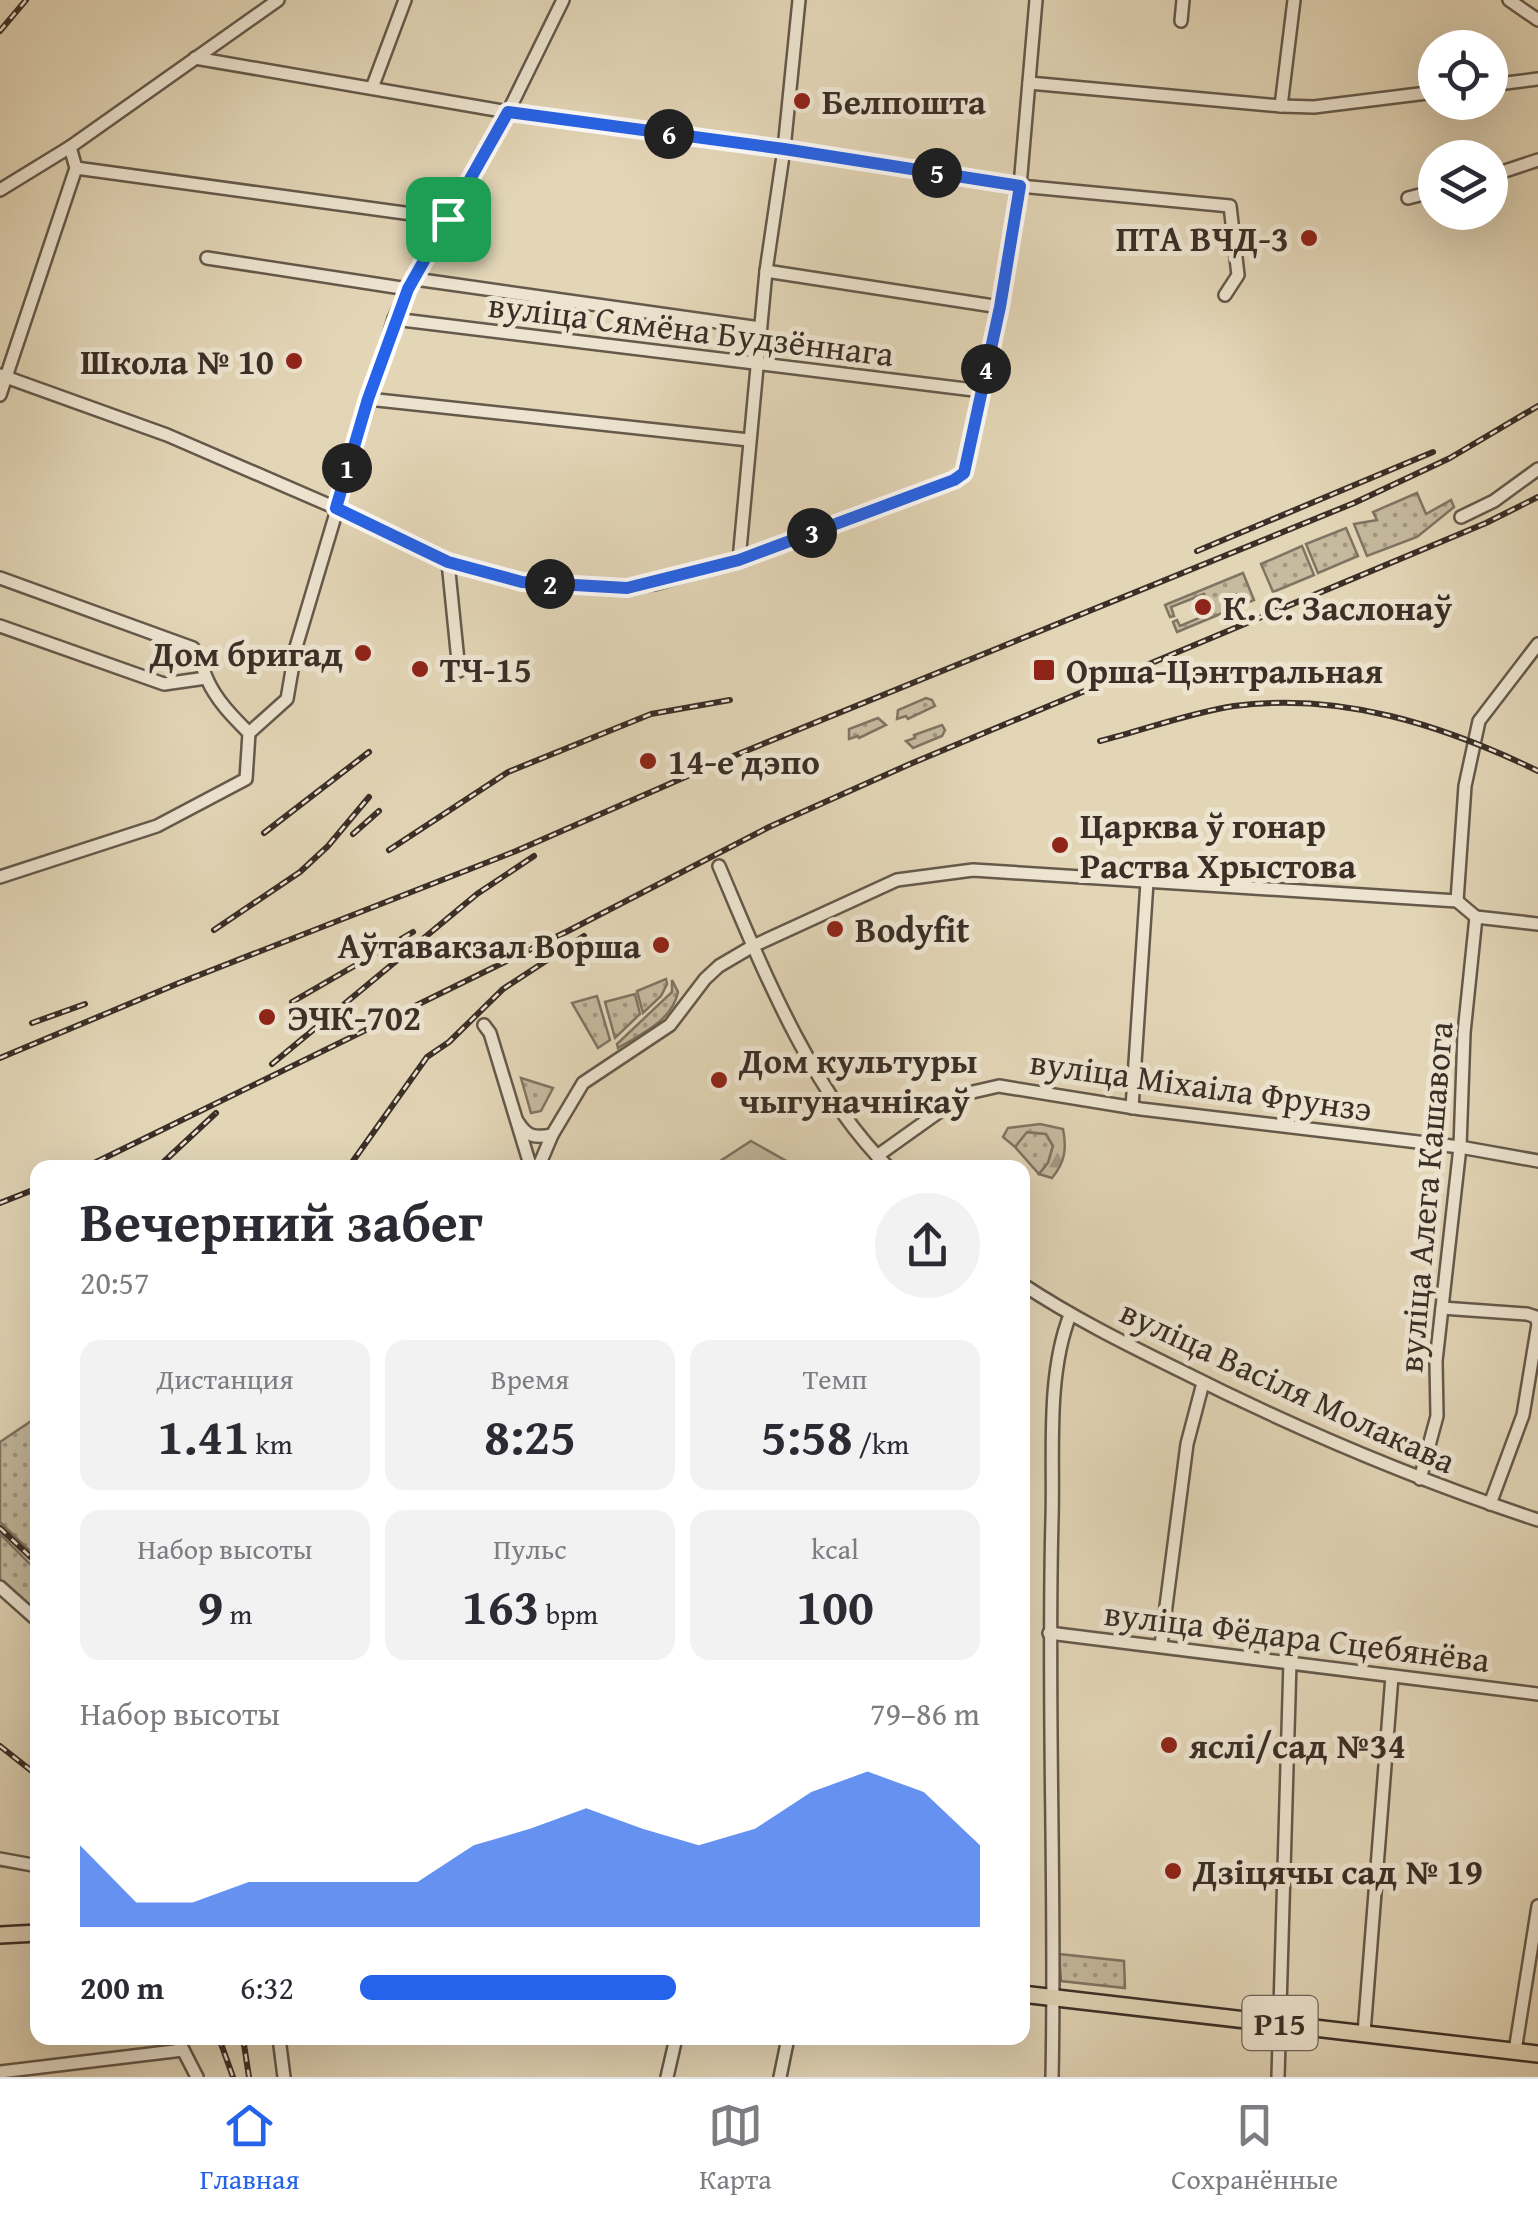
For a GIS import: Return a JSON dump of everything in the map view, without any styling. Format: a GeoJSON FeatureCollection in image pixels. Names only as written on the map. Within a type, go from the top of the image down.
{"type":"FeatureCollection","features":[{"type":"Feature","properties":{"kind":"main road"},"geometry":{"type":"LineString","coordinates":[[0,1935],[30,1933]]}},
{"type":"Feature","properties":{"kind":"main road","name":"Р15"},"geometry":{"type":"LineString","coordinates":[[1030,1995],[1538,2054]]}},
{"type":"Feature","properties":{"kind":"street"},"geometry":{"type":"LineString","coordinates":[[0,190],[70,147],[278,0]]}},
{"type":"Feature","properties":{"kind":"street"},"geometry":{"type":"LineString","coordinates":[[372,88],[405,0]]}},
{"type":"Feature","properties":{"kind":"street"},"geometry":{"type":"LineString","coordinates":[[0,876],[157,826],[246,779],[249,732],[286,699],[296,647],[394,319],[508,112],[563,0]]}},
{"type":"Feature","properties":{"kind":"street"},"geometry":{"type":"LineString","coordinates":[[739,560],[756,363],[799,0]]}},
{"type":"Feature","properties":{"kind":"street"},"geometry":{"type":"LineString","coordinates":[[4,376],[167,435],[336,508],[448,562],[522,582],[603,588],[654,584],[739,560],[954,480],[966,469],[1000,307],[1020,186],[1036,0]]}},
{"type":"Feature","properties":{"kind":"street"},"geometry":{"type":"LineString","coordinates":[[1181,21],[1182,0]]}},
{"type":"Feature","properties":{"kind":"street"},"geometry":{"type":"LineString","coordinates":[[1281,106],[1294,0]]}},
{"type":"Feature","properties":{"kind":"street"},"geometry":{"type":"LineString","coordinates":[[1509,0],[1538,20]]}},
{"type":"Feature","properties":{"kind":"street"},"geometry":{"type":"LineString","coordinates":[[196,58],[508,112],[1020,186],[1230,206],[1238,275],[1225,295]]}},
{"type":"Feature","properties":{"kind":"street"},"geometry":{"type":"LineString","coordinates":[[1508,83],[1538,79]]}},
{"type":"Feature","properties":{"kind":"street"},"geometry":{"type":"LineString","coordinates":[[1029,84],[1281,106],[1418,94]]}},
{"type":"Feature","properties":{"kind":"street"},"geometry":{"type":"LineString","coordinates":[[0,394],[76,168],[70,147]]}},
{"type":"Feature","properties":{"kind":"street"},"geometry":{"type":"LineString","coordinates":[[1508,170],[1538,160]]}},
{"type":"Feature","properties":{"kind":"street"},"geometry":{"type":"LineString","coordinates":[[76,168],[448,219]]}},
{"type":"Feature","properties":{"kind":"street"},"geometry":{"type":"LineString","coordinates":[[1408,198],[1418,195]]}},
{"type":"Feature","properties":{"kind":"street"},"geometry":{"type":"LineString","coordinates":[[207,258],[760,328]]}},
{"type":"Feature","properties":{"kind":"street"},"geometry":{"type":"LineString","coordinates":[[766,270],[1000,307]]}},
{"type":"Feature","properties":{"kind":"street","name":"вуліца Сямёна Будзённага"},"geometry":{"type":"LineString","coordinates":[[394,319],[982,391]]}},
{"type":"Feature","properties":{"kind":"street"},"geometry":{"type":"LineString","coordinates":[[368,399],[750,440]]}},
{"type":"Feature","properties":{"kind":"street"},"geometry":{"type":"LineString","coordinates":[[1461,517],[1494,502],[1538,469]]}},
{"type":"Feature","properties":{"kind":"street"},"geometry":{"type":"LineString","coordinates":[[448,562],[458,671]]}},
{"type":"Feature","properties":{"kind":"street"},"geometry":{"type":"LineString","coordinates":[[0,578],[194,648],[206,678],[226,710],[249,732]]}},
{"type":"Feature","properties":{"kind":"street"},"geometry":{"type":"LineString","coordinates":[[0,626],[164,684],[206,678]]}},
{"type":"Feature","properties":{"kind":"street"},"geometry":{"type":"LineString","coordinates":[[1457,901],[1464,786],[1479,721],[1538,644]]}},
{"type":"Feature","properties":{"kind":"street"},"geometry":{"type":"LineString","coordinates":[[719,866],[784,1013],[819,1073],[881,1160]]}},
{"type":"Feature","properties":{"kind":"street"},"geometry":{"type":"LineString","coordinates":[[539,1160],[583,1084],[670,1025],[712,972],[753,946],[897,880],[973,870],[1457,901],[1476,917],[1538,924]]}},
{"type":"Feature","properties":{"kind":"street"},"geometry":{"type":"LineString","coordinates":[[1132,1108],[1148,882]]}},
{"type":"Feature","properties":{"kind":"street","name":"вуліца Алега Кашавога"},"geometry":{"type":"LineString","coordinates":[[1420,1478],[1437,1416],[1438,1340],[1460,1147],[1464,1033],[1476,917]]}},
{"type":"Feature","properties":{"kind":"street"},"geometry":{"type":"LineString","coordinates":[[484,1025],[532,1160]]}},
{"type":"Feature","properties":{"kind":"street","name":"вуліца Міхаіла Фрунзэ"},"geometry":{"type":"LineString","coordinates":[[877,1156],[940,1108],[982,1087],[1024,1089],[1132,1108],[1538,1160]]}},
{"type":"Feature","properties":{"kind":"street"},"geometry":{"type":"LineString","coordinates":[[517,1120],[528,1135],[552,1135]]}},
{"type":"Feature","properties":{"kind":"street","name":"вуліца Васіля Молакава"},"geometry":{"type":"LineString","coordinates":[[1030,1289],[1070,1315],[1203,1383],[1420,1478],[1538,1520]]}},
{"type":"Feature","properties":{"kind":"street"},"geometry":{"type":"LineString","coordinates":[[1442,1308],[1528,1314],[1536,1317],[1538,1324],[1523,1415],[1490,1504]]}},
{"type":"Feature","properties":{"kind":"street"},"geometry":{"type":"LineString","coordinates":[[1052,2077],[1049,1633],[1059,1356],[1070,1315]]}},
{"type":"Feature","properties":{"kind":"street"},"geometry":{"type":"LineString","coordinates":[[1161,1645],[1187,1444],[1203,1383]]}},
{"type":"Feature","properties":{"kind":"street"},"geometry":{"type":"LineString","coordinates":[[0,1587],[30,1613]]}},
{"type":"Feature","properties":{"kind":"street","name":"вуліца Фёдара Сцебянёва"},"geometry":{"type":"LineString","coordinates":[[1049,1633],[1538,1694]]}},
{"type":"Feature","properties":{"kind":"street"},"geometry":{"type":"LineString","coordinates":[[1278,2077],[1290,1662]]}},
{"type":"Feature","properties":{"kind":"street"},"geometry":{"type":"LineString","coordinates":[[1364,2033],[1392,1676]]}},
{"type":"Feature","properties":{"kind":"street"},"geometry":{"type":"LineString","coordinates":[[0,1859],[30,1865]]}},
{"type":"Feature","properties":{"kind":"street"},"geometry":{"type":"LineString","coordinates":[[1515,2051],[1538,1906]]}},
{"type":"Feature","properties":{"kind":"street"},"geometry":{"type":"LineString","coordinates":[[0,2072],[174,2045]]}},
{"type":"Feature","properties":{"kind":"street"},"geometry":{"type":"LineString","coordinates":[[181,2045],[197,2077]]}},
{"type":"Feature","properties":{"kind":"street"},"geometry":{"type":"LineString","coordinates":[[280,2045],[284,2077]]}},
{"type":"Feature","properties":{"kind":"street"},"geometry":{"type":"LineString","coordinates":[[667,2077],[674,2045]]}},
{"type":"Feature","properties":{"kind":"street"},"geometry":{"type":"LineString","coordinates":[[780,2077],[787,2045]]}},
{"type":"Feature","properties":{"kind":"green space"},"geometry":{"type":"Polygon","coordinates":[[[1417,493],[1426,514],[1451,500],[1454,507],[1417,537],[1367,556],[1354,524],[1377,520],[1373,512],[1417,493]]]}},
{"type":"Feature","properties":{"kind":"green space"},"geometry":{"type":"Polygon","coordinates":[[[1346,528],[1358,556],[1318,573],[1306,544],[1346,528]]]}},
{"type":"Feature","properties":{"kind":"green space"},"geometry":{"type":"Polygon","coordinates":[[[1302,546],[1314,575],[1273,592],[1261,564],[1302,546]]]}},
{"type":"Feature","properties":{"kind":"green space"},"geometry":{"type":"Polygon","coordinates":[[[1243,573],[1254,600],[1177,632],[1173,622],[1177,620],[1180,626],[1211,613],[1204,594],[1171,607],[1174,616],[1170,617],[1165,605],[1243,573]]]}},
{"type":"Feature","properties":{"kind":"green space"},"geometry":{"type":"Polygon","coordinates":[[[926,698],[935,706],[908,719],[897,719],[898,710],[926,698]]]}},
{"type":"Feature","properties":{"kind":"green space"},"geometry":{"type":"Polygon","coordinates":[[[878,718],[886,725],[849,739],[849,729],[878,718]]]}},
{"type":"Feature","properties":{"kind":"green space"},"geometry":{"type":"Polygon","coordinates":[[[942,725],[942,736],[913,748],[906,741],[914,735],[942,725]]]}},
{"type":"Feature","properties":{"kind":"green space"},"geometry":{"type":"Polygon","coordinates":[[[666,979],[661,996],[643,1013],[637,991],[666,979]]]}},
{"type":"Feature","properties":{"kind":"green space"},"geometry":{"type":"Polygon","coordinates":[[[672,980],[678,992],[669,1011],[654,1026],[618,1048],[617,1044],[672,992],[672,980]]]}},
{"type":"Feature","properties":{"kind":"green space"},"geometry":{"type":"Polygon","coordinates":[[[635,994],[640,1014],[615,1038],[605,1002],[635,994]]]}},
{"type":"Feature","properties":{"kind":"green space"},"geometry":{"type":"Polygon","coordinates":[[[597,996],[610,1040],[598,1048],[572,1003],[597,996]]]}},
{"type":"Feature","properties":{"kind":"green space"},"geometry":{"type":"Polygon","coordinates":[[[521,1078],[553,1088],[541,1111],[531,1113],[521,1078]]]}},
{"type":"Feature","properties":{"kind":"green space"},"geometry":{"type":"Polygon","coordinates":[[[1040,1124],[1063,1129],[1064,1155],[1052,1178],[1039,1174],[1048,1163],[1053,1146],[1046,1134],[1027,1132],[1015,1147],[1003,1137],[1008,1128],[1040,1124]]]}},
{"type":"Feature","properties":{"kind":"green space"},"geometry":{"type":"Polygon","coordinates":[[[1026,1132],[1046,1134],[1053,1146],[1048,1163],[1039,1174],[1015,1147],[1026,1132]]]}},
{"type":"Feature","properties":{"kind":"green space"},"geometry":{"type":"Polygon","coordinates":[[[751,1141],[785,1160],[722,1160],[751,1141]]]}},
{"type":"Feature","properties":{"kind":"green space"},"geometry":{"type":"Polygon","coordinates":[[[30,1422],[30,1551],[0,1522],[0,1442],[30,1422]]]}},
{"type":"Feature","properties":{"kind":"green space"},"geometry":{"type":"Polygon","coordinates":[[[0,1534],[30,1564],[30,1607],[0,1581],[0,1534]]]}},
{"type":"Feature","properties":{"kind":"green space"},"geometry":{"type":"Polygon","coordinates":[[[1059,1954],[1124,1961],[1125,1988],[1061,1981],[1059,1954]]]}},
{"type":"Feature","properties":{"kind":"railway"},"geometry":{"type":"LineString","coordinates":[[0,31],[26,0]]}},
{"type":"Feature","properties":{"kind":"railway"},"geometry":{"type":"LineString","coordinates":[[0,1058],[516,851],[731,757],[1354,503],[1450,458],[1538,406]]}},
{"type":"Feature","properties":{"kind":"railway"},"geometry":{"type":"LineString","coordinates":[[1197,551],[1433,452]]}},
{"type":"Feature","properties":{"kind":"railway"},"geometry":{"type":"LineString","coordinates":[[100,1160],[568,931],[769,827],[1486,523],[1538,497]]}},
{"type":"Feature","properties":{"kind":"railway"},"geometry":{"type":"LineString","coordinates":[[389,850],[508,772],[651,714],[730,700]]}},
{"type":"Feature","properties":{"kind":"railway"},"geometry":{"type":"LineString","coordinates":[[1100,741],[1234,706],[1313,704],[1352,708],[1428,727],[1538,771]]}},
{"type":"Feature","properties":{"kind":"railway"},"geometry":{"type":"LineString","coordinates":[[264,833],[369,752]]}},
{"type":"Feature","properties":{"kind":"railway"},"geometry":{"type":"LineString","coordinates":[[214,930],[300,872],[328,846],[369,797]]}},
{"type":"Feature","properties":{"kind":"railway"},"geometry":{"type":"LineString","coordinates":[[353,834],[379,811]]}},
{"type":"Feature","properties":{"kind":"railway"},"geometry":{"type":"LineString","coordinates":[[272,1064],[477,894],[534,856]]}},
{"type":"Feature","properties":{"kind":"railway"},"geometry":{"type":"LineString","coordinates":[[292,1002],[413,932]]}},
{"type":"Feature","properties":{"kind":"railway"},"geometry":{"type":"LineString","coordinates":[[354,1160],[427,1057],[449,1042],[503,989],[584,936]]}},
{"type":"Feature","properties":{"kind":"railway"},"geometry":{"type":"LineString","coordinates":[[32,1023],[85,1004]]}},
{"type":"Feature","properties":{"kind":"railway"},"geometry":{"type":"LineString","coordinates":[[166,1160],[216,1113]]}},
{"type":"Feature","properties":{"kind":"railway"},"geometry":{"type":"LineString","coordinates":[[0,1203],[30,1191]]}},
{"type":"Feature","properties":{"kind":"railway"},"geometry":{"type":"LineString","coordinates":[[0,1528],[30,1556]]}},
{"type":"Feature","properties":{"kind":"railway"},"geometry":{"type":"LineString","coordinates":[[0,1746],[30,1770]]}},
{"type":"Feature","properties":{"kind":"railway"},"geometry":{"type":"LineString","coordinates":[[222,2045],[233,2077]]}},
{"type":"Feature","properties":{"kind":"railway"},"geometry":{"type":"LineString","coordinates":[[244,2045],[249,2077]]}},
{"type":"Feature","properties":{"kind":"place","name":"Белпошта"},"geometry":{"type":"Point","coordinates":[802,101]}},
{"type":"Feature","properties":{"kind":"place","name":"ПТА ВЧД-3"},"geometry":{"type":"Point","coordinates":[1309,238]}},
{"type":"Feature","properties":{"kind":"place","name":"Школа № 10"},"geometry":{"type":"Point","coordinates":[294,361]}},
{"type":"Feature","properties":{"kind":"place","name":"К. С. Заслонаў"},"geometry":{"type":"Point","coordinates":[1203,607]}},
{"type":"Feature","properties":{"kind":"place","name":"Дом бригад"},"geometry":{"type":"Point","coordinates":[363,653]}},
{"type":"Feature","properties":{"kind":"place","name":"ТЧ-15"},"geometry":{"type":"Point","coordinates":[420,669]}},
{"type":"Feature","properties":{"kind":"place","name":"Орша-Цэнтральная"},"geometry":{"type":"Point","coordinates":[1044,670]}},
{"type":"Feature","properties":{"kind":"place","name":"14-е дэпо"},"geometry":{"type":"Point","coordinates":[648,761]}},
{"type":"Feature","properties":{"kind":"place","name":"Царква ў гонар Раства Хрыстова"},"geometry":{"type":"Point","coordinates":[1060,845]}},
{"type":"Feature","properties":{"kind":"place","name":"Bodyfit"},"geometry":{"type":"Point","coordinates":[835,929]}},
{"type":"Feature","properties":{"kind":"place","name":"Аўтавакзал Ворша"},"geometry":{"type":"Point","coordinates":[661,945]}},
{"type":"Feature","properties":{"kind":"place","name":"ЭЧК-702"},"geometry":{"type":"Point","coordinates":[267,1017]}},
{"type":"Feature","properties":{"kind":"place","name":"Дом культуры чыгуначнікаў"},"geometry":{"type":"Point","coordinates":[719,1080]}},
{"type":"Feature","properties":{"kind":"place","name":"яслі/сад №34"},"geometry":{"type":"Point","coordinates":[1169,1745]}},
{"type":"Feature","properties":{"kind":"place","name":"Дзіцячы сад № 19"},"geometry":{"type":"Point","coordinates":[1173,1871]}},
{"type":"Feature","properties":{"kind":"route"},"geometry":{"type":"LineString","coordinates":[[508,112],[1020,186],[1000,307],[966,469],[954,480],[739,560],[654,584],[597,588],[522,582],[436,557],[336,508],[394,319],[448,219],[508,112]]}}]}
